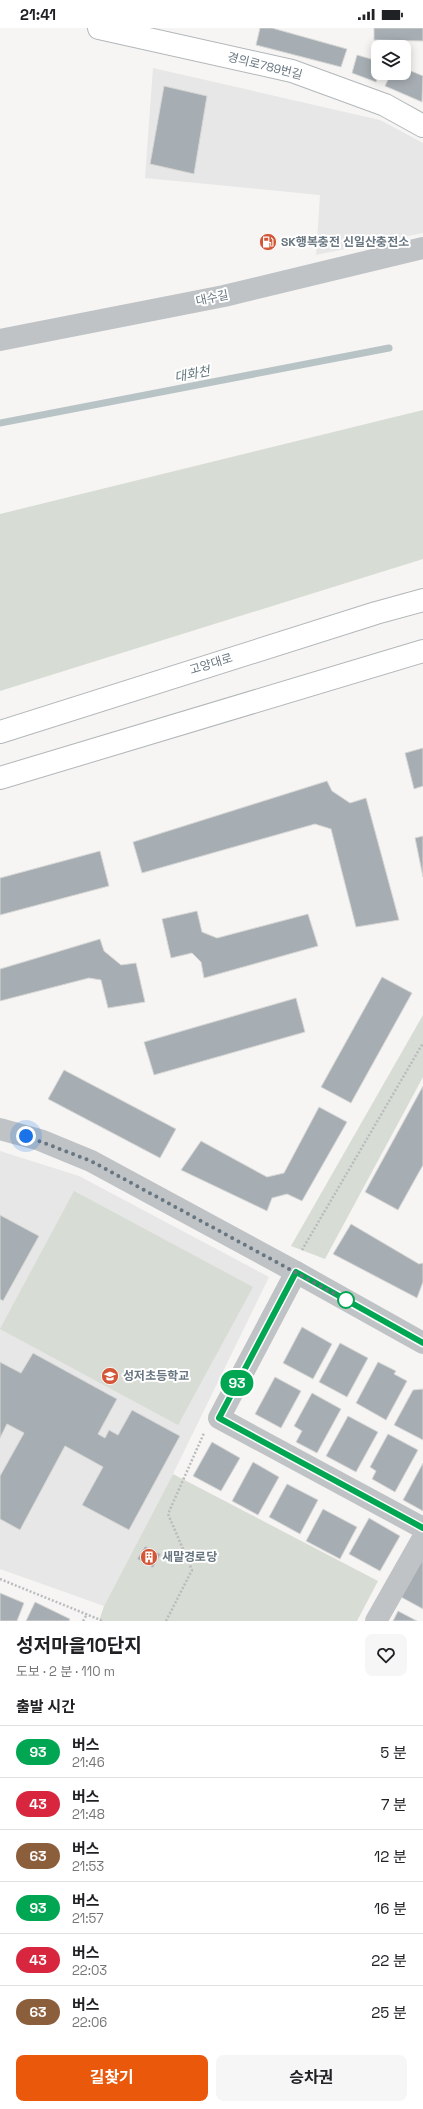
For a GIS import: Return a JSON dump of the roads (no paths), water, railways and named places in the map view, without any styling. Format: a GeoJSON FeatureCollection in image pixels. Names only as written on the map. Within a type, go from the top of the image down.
{"type":"FeatureCollection","features":[{"type":"Feature","properties":{"kind":"main road","name":"경의로789번길"},"geometry":{"type":"LineString","coordinates":[[99,28],[292,71],[385,104],[423,126]]}},
{"type":"Feature","properties":{"kind":"main road"},"geometry":{"type":"LineString","coordinates":[[376,613],[423,588]]}},
{"type":"Feature","properties":{"kind":"main road","name":"고양대로"},"geometry":{"type":"LineString","coordinates":[[0,732],[376,613],[423,600]]}},
{"type":"Feature","properties":{"kind":"main road"},"geometry":{"type":"LineString","coordinates":[[0,778],[423,651]]}},
{"type":"Feature","properties":{"kind":"main road"},"geometry":{"type":"LineString","coordinates":[[217,712],[391,662],[423,656]]}},
{"type":"Feature","properties":{"kind":"street","name":"대수길"},"geometry":{"type":"LineString","coordinates":[[0,340],[224,296],[423,248]]}},
{"type":"Feature","properties":{"kind":"street"},"geometry":{"type":"LineString","coordinates":[[0,1129],[40,1140],[91,1161],[297,1262],[423,1343]]}},
{"type":"Feature","properties":{"kind":"street"},"geometry":{"type":"LineString","coordinates":[[297,1262],[219,1418],[423,1528]]}},
{"type":"Feature","properties":{"kind":"street"},"geometry":{"type":"LineString","coordinates":[[376,1621],[423,1538]]}},
{"type":"Feature","properties":{"kind":"waterway","name":"대화천"},"geometry":{"type":"LineString","coordinates":[[0,423],[389,348]]}},
{"type":"Feature","properties":{"kind":"place","name":"SK행복충전 신일산충전소"},"geometry":{"type":"Point","coordinates":[268,242]}},
{"type":"Feature","properties":{"kind":"place","name":"성저초등학교"},"geometry":{"type":"Point","coordinates":[110,1376]}},
{"type":"Feature","properties":{"kind":"place","name":"새말경로당"},"geometry":{"type":"Point","coordinates":[149,1557]}}]}
